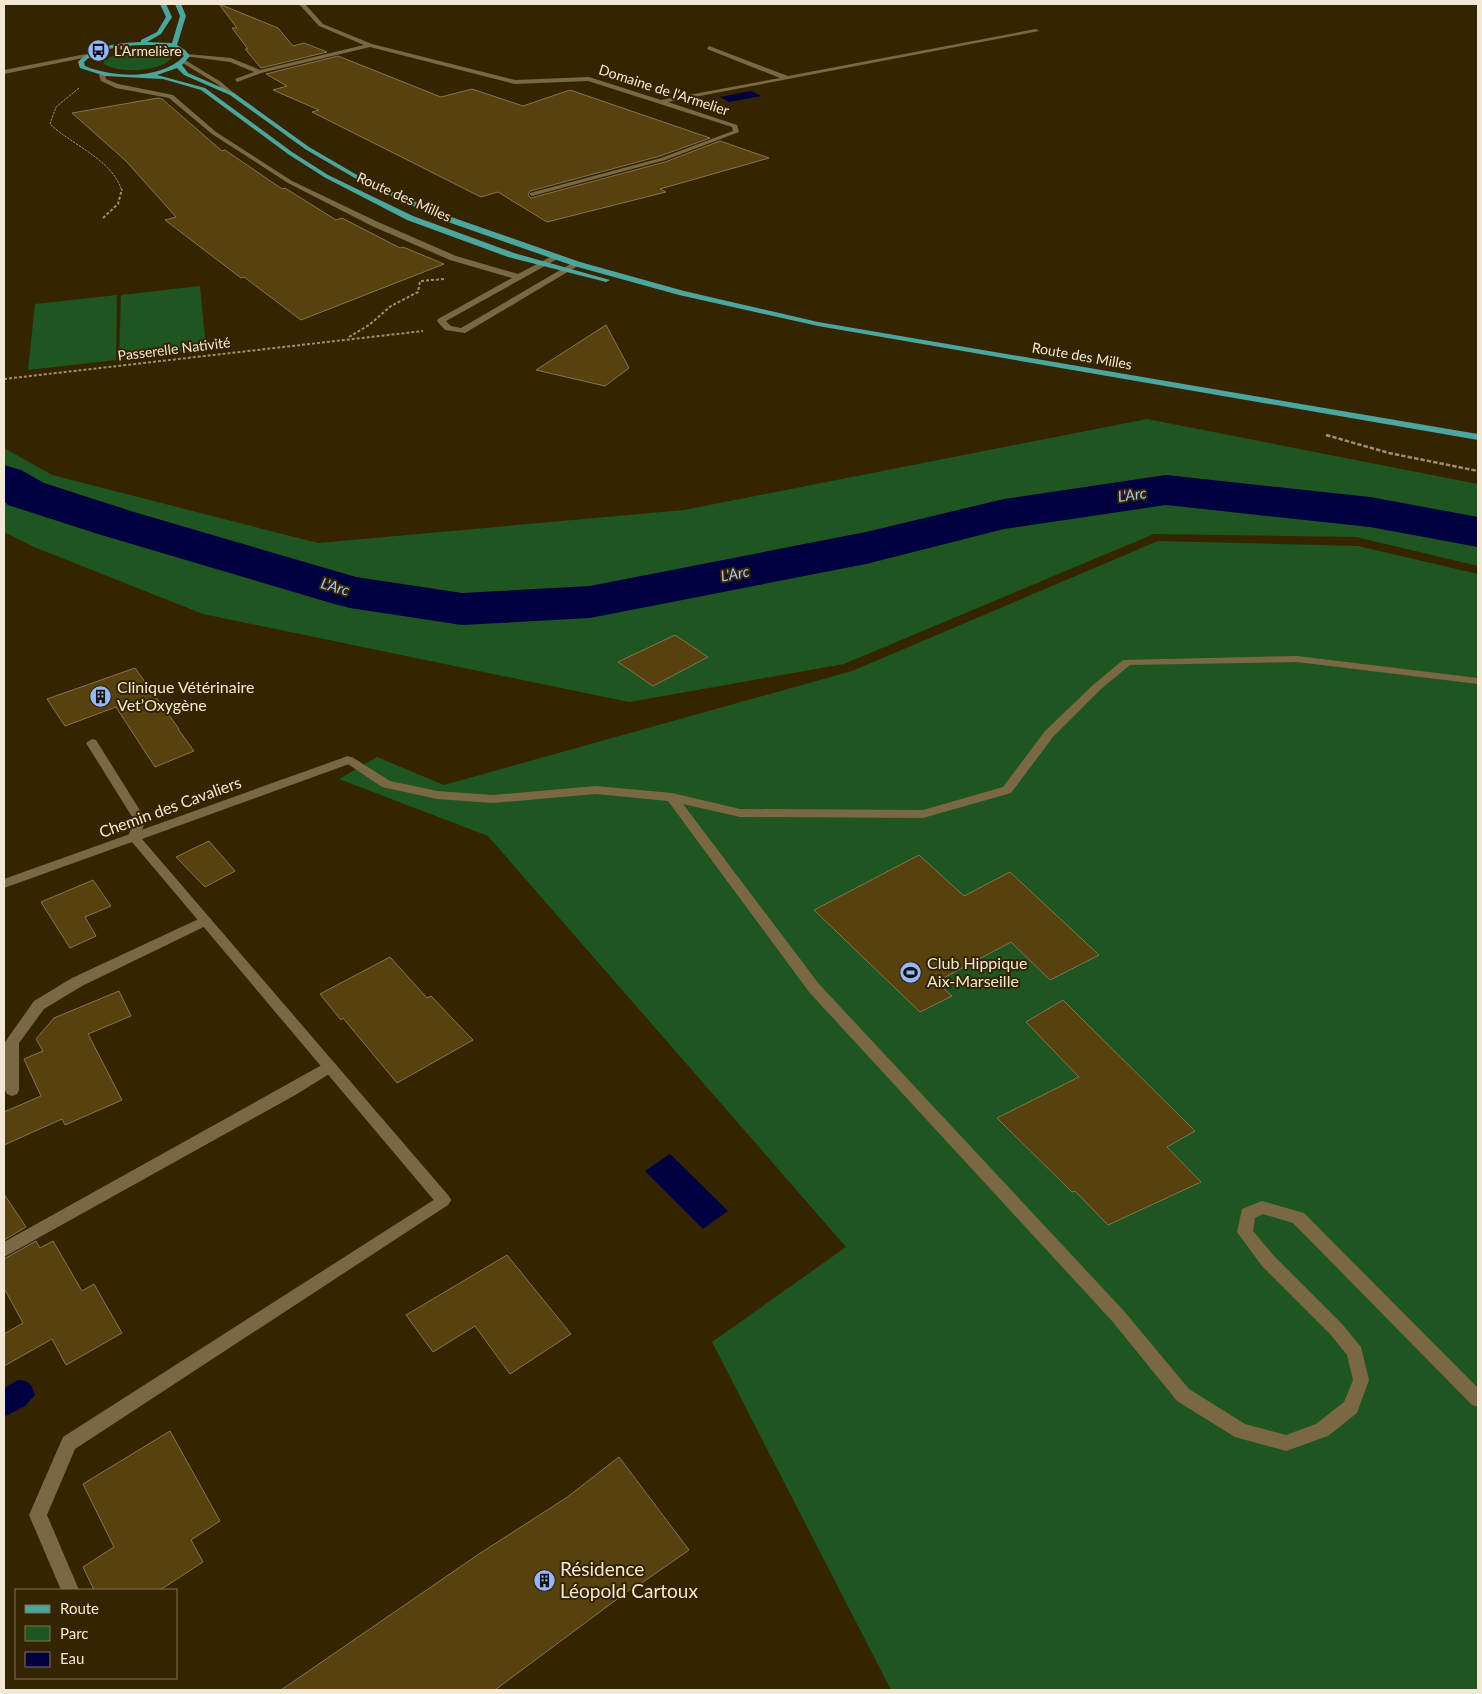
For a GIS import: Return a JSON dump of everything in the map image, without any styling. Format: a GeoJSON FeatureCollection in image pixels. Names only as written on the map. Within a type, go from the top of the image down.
{"type":"FeatureCollection","features":[{"type":"Feature","properties":{"kind":"main road"},"geometry":{"type":"LineString","coordinates":[[163,4],[169,17],[160,32],[151,39],[98,51],[86,56],[81,62],[82,67],[102,74],[139,75],[161,71],[183,60]]}},
{"type":"Feature","properties":{"kind":"main road"},"geometry":{"type":"LineString","coordinates":[[135,44],[174,46],[176,34],[183,16],[178,4]]}},
{"type":"Feature","properties":{"kind":"main road","name":"Route des Milles"},"geometry":{"type":"LineString","coordinates":[[174,46],[184,50],[183,60],[186,74],[232,94],[307,148],[367,183],[451,220],[577,264],[682,293],[818,324],[1478,436]]}},
{"type":"Feature","properties":{"kind":"main road","name":"Route des Milles"},"geometry":{"type":"LineString","coordinates":[[139,75],[179,80],[204,88],[290,153],[326,176],[410,218],[481,245],[544,264],[617,282],[682,293]]}},
{"type":"Feature","properties":{"kind":"street","name":"Domaine de l'Armelier"},"geometry":{"type":"LineString","coordinates":[[302,4],[321,25],[370,45],[515,82],[531,83],[573,78],[589,79],[735,126],[736,132],[663,159],[532,194]]}},
{"type":"Feature","properties":{"kind":"street"},"geometry":{"type":"LineString","coordinates":[[659,102],[1036,32]]}},
{"type":"Feature","properties":{"kind":"street","name":"Domaine de l'Armelier"},"geometry":{"type":"LineString","coordinates":[[236,80],[259,72],[370,45]]}},
{"type":"Feature","properties":{"kind":"street"},"geometry":{"type":"LineString","coordinates":[[709,48],[787,78]]}},
{"type":"Feature","properties":{"kind":"street"},"geometry":{"type":"LineString","coordinates":[[4,72],[53,64],[86,56]]}},
{"type":"Feature","properties":{"kind":"street"},"geometry":{"type":"LineString","coordinates":[[183,60],[201,57],[231,60],[259,72]]}},
{"type":"Feature","properties":{"kind":"street"},"geometry":{"type":"LineString","coordinates":[[183,60],[219,82],[232,94]]}},
{"type":"Feature","properties":{"kind":"street"},"geometry":{"type":"LineString","coordinates":[[53,64],[82,67]]}},
{"type":"Feature","properties":{"kind":"street"},"geometry":{"type":"LineString","coordinates":[[102,74],[103,80],[116,86],[171,96],[214,133],[290,182],[375,224],[453,258],[519,277]]}},
{"type":"Feature","properties":{"kind":"street"},"geometry":{"type":"LineString","coordinates":[[557,257],[441,321],[448,328],[462,330],[577,264]]}},
{"type":"Feature","properties":{"kind":"street"},"geometry":{"type":"LineString","coordinates":[[672,797],[740,813],[924,814],[1008,790],[1049,734],[1096,687],[1127,662],[1297,659],[1478,681]]}},
{"type":"Feature","properties":{"kind":"street"},"geometry":{"type":"LineString","coordinates":[[70,1589],[38,1515],[69,1443],[443,1200],[134,837],[140,820],[92,743]]}},
{"type":"Feature","properties":{"kind":"street","name":"Chemin des Cavaliers"},"geometry":{"type":"LineString","coordinates":[[4,884],[348,760],[386,784],[437,795],[493,799],[596,790],[672,797]]}},
{"type":"Feature","properties":{"kind":"street"},"geometry":{"type":"LineString","coordinates":[[672,797],[814,988],[1118,1316],[1183,1395],[1241,1431],[1286,1443],[1322,1430],[1351,1406],[1361,1380],[1355,1352],[1336,1328],[1268,1261],[1245,1232],[1248,1214],[1262,1207],[1298,1218],[1478,1399]]}},
{"type":"Feature","properties":{"kind":"street"},"geometry":{"type":"LineString","coordinates":[[12,1090],[12,1042],[39,1005],[77,982],[205,921]]}},
{"type":"Feature","properties":{"kind":"street"},"geometry":{"type":"LineString","coordinates":[[4,1250],[330,1067]]}},
{"type":"Feature","properties":{"kind":"path"},"geometry":{"type":"LineString","coordinates":[[84,85],[61,101],[50,118],[50,124],[60,134],[98,160],[121,182],[120,198],[116,208],[103,218]]}},
{"type":"Feature","properties":{"kind":"path"},"geometry":{"type":"LineString","coordinates":[[346,338],[369,325],[391,306],[418,292],[420,281],[447,279]]}},
{"type":"Feature","properties":{"kind":"path","name":"Passerelle Nativité"},"geometry":{"type":"LineString","coordinates":[[4,379],[346,338],[448,328]]}},
{"type":"Feature","properties":{"kind":"green space"},"geometry":{"type":"Polygon","coordinates":[[[143,49],[161,50],[171,54],[172,57],[160,66],[140,70],[119,69],[104,64],[104,61],[118,53],[143,49]]]}},
{"type":"Feature","properties":{"kind":"green space"},"geometry":{"type":"Polygon","coordinates":[[[200,286],[206,349],[119,360],[121,295],[200,286]]]}},
{"type":"Feature","properties":{"kind":"green space"},"geometry":{"type":"Polygon","coordinates":[[[117,295],[116,360],[28,370],[35,304],[117,295]]]}},
{"type":"Feature","properties":{"kind":"green space"},"geometry":{"type":"Polygon","coordinates":[[[1147,419],[1478,484],[1478,566],[1356,537],[1154,534],[844,664],[629,702],[203,614],[34,547],[4,532],[4,448],[52,475],[318,543],[684,510],[1147,419]]]}},
{"type":"Feature","properties":{"kind":"green space"},"geometry":{"type":"Polygon","coordinates":[[[1158,541],[1358,546],[1478,574],[1478,1690],[891,1690],[712,1342],[846,1247],[488,836],[339,779],[377,757],[444,785],[852,671],[1158,541]]]}},
{"type":"Feature","properties":{"kind":"water"},"geometry":{"type":"Polygon","coordinates":[[[751,91],[761,96],[729,102],[720,97],[751,91]]]}},
{"type":"Feature","properties":{"kind":"water"},"geometry":{"type":"Polygon","coordinates":[[[670,1154],[728,1211],[703,1229],[645,1171],[670,1154]]]}},
{"type":"Feature","properties":{"kind":"water"},"geometry":{"type":"Polygon","coordinates":[[[18,1380],[30,1384],[35,1395],[25,1406],[4,1417],[4,1388],[18,1380]]]}},
{"type":"Feature","properties":{"kind":"building"},"geometry":{"type":"Polygon","coordinates":[[[219,4],[278,28],[293,46],[304,43],[327,52],[261,68],[245,49],[248,49],[232,28],[237,28],[219,4]]]}},
{"type":"Feature","properties":{"kind":"building"},"geometry":{"type":"Polygon","coordinates":[[[338,56],[441,97],[472,89],[523,106],[570,90],[710,138],[660,156],[530,191],[528,195],[531,198],[665,162],[720,141],[769,158],[660,189],[666,192],[547,222],[498,192],[481,197],[312,112],[319,110],[273,90],[287,86],[266,74],[338,56]]]}},
{"type":"Feature","properties":{"kind":"building"},"geometry":{"type":"Polygon","coordinates":[[[158,98],[162,99],[222,151],[225,150],[282,189],[285,188],[336,220],[342,218],[400,248],[403,247],[444,264],[301,320],[244,277],[241,278],[165,220],[176,217],[126,161],[72,113],[158,98]]]}},
{"type":"Feature","properties":{"kind":"building"},"geometry":{"type":"Polygon","coordinates":[[[606,325],[629,368],[605,386],[536,370],[606,325]]]}},
{"type":"Feature","properties":{"kind":"building"},"geometry":{"type":"Polygon","coordinates":[[[675,635],[708,657],[653,686],[618,662],[675,635]]]}},
{"type":"Feature","properties":{"kind":"building"},"geometry":{"type":"Polygon","coordinates":[[[135,668],[194,751],[155,767],[116,707],[65,726],[47,699],[135,668]]]}},
{"type":"Feature","properties":{"kind":"building"},"geometry":{"type":"Polygon","coordinates":[[[209,841],[235,871],[205,887],[176,857],[209,841]]]}},
{"type":"Feature","properties":{"kind":"building"},"geometry":{"type":"Polygon","coordinates":[[[919,855],[964,896],[1010,872],[1099,955],[1050,980],[1011,942],[936,982],[952,996],[920,1012],[814,910],[919,855]]]}},
{"type":"Feature","properties":{"kind":"building"},"geometry":{"type":"Polygon","coordinates":[[[93,880],[111,906],[85,917],[96,936],[70,948],[41,902],[93,880]]]}},
{"type":"Feature","properties":{"kind":"building"},"geometry":{"type":"Polygon","coordinates":[[[390,957],[427,998],[431,996],[473,1040],[397,1083],[343,1018],[341,1020],[320,994],[390,957]]]}},
{"type":"Feature","properties":{"kind":"building"},"geometry":{"type":"Polygon","coordinates":[[[119,991],[131,1016],[88,1034],[122,1100],[65,1125],[62,1119],[4,1145],[4,1112],[41,1096],[24,1059],[43,1051],[36,1039],[54,1018],[119,991]]]}},
{"type":"Feature","properties":{"kind":"building"},"geometry":{"type":"Polygon","coordinates":[[[1063,1000],[1195,1131],[1167,1147],[1201,1182],[1108,1225],[1075,1191],[1072,1192],[997,1118],[1079,1077],[1026,1022],[1063,1000]]]}},
{"type":"Feature","properties":{"kind":"building"},"geometry":{"type":"Polygon","coordinates":[[[4,1194],[26,1227],[4,1240],[4,1194]]]}},
{"type":"Feature","properties":{"kind":"building"},"geometry":{"type":"Polygon","coordinates":[[[36,1241],[40,1248],[53,1241],[82,1291],[94,1284],[122,1333],[66,1365],[52,1339],[4,1366],[4,1334],[23,1323],[4,1288],[4,1259],[36,1241]]]}},
{"type":"Feature","properties":{"kind":"building"},"geometry":{"type":"Polygon","coordinates":[[[507,1255],[571,1334],[510,1374],[475,1326],[433,1352],[406,1315],[507,1255]]]}},
{"type":"Feature","properties":{"kind":"building"},"geometry":{"type":"Polygon","coordinates":[[[170,1431],[220,1521],[191,1540],[203,1562],[162,1589],[94,1589],[83,1567],[114,1547],[83,1484],[170,1431]]]}},
{"type":"Feature","properties":{"kind":"building","name":"Résidence Léopold Cartoux"},"geometry":{"type":"Polygon","coordinates":[[[619,1457],[689,1550],[632,1588],[495,1690],[281,1690],[479,1554],[566,1498],[619,1457]]]}},
{"type":"Feature","properties":{"kind":"waterway","name":"L'Arc"},"geometry":{"type":"LineString","coordinates":[[4,480],[26,494],[116,523],[350,592],[462,609],[590,602],[866,548],[1004,514],[1166,490],[1370,512],[1478,532]]}},
{"type":"Feature","properties":{"kind":"place","name":"L'Armelière"},"geometry":{"type":"Point","coordinates":[98,51]}},
{"type":"Feature","properties":{"kind":"place","name":"Clinique Vétérinaire Vet’Oxygène"},"geometry":{"type":"Point","coordinates":[101,696]}},
{"type":"Feature","properties":{"kind":"place","name":"Club Hippique Aix-Marseille"},"geometry":{"type":"Point","coordinates":[911,972]}},
{"type":"Feature","properties":{"kind":"place","name":"Résidence Léopold Cartoux"},"geometry":{"type":"Point","coordinates":[544,1580]}}]}
